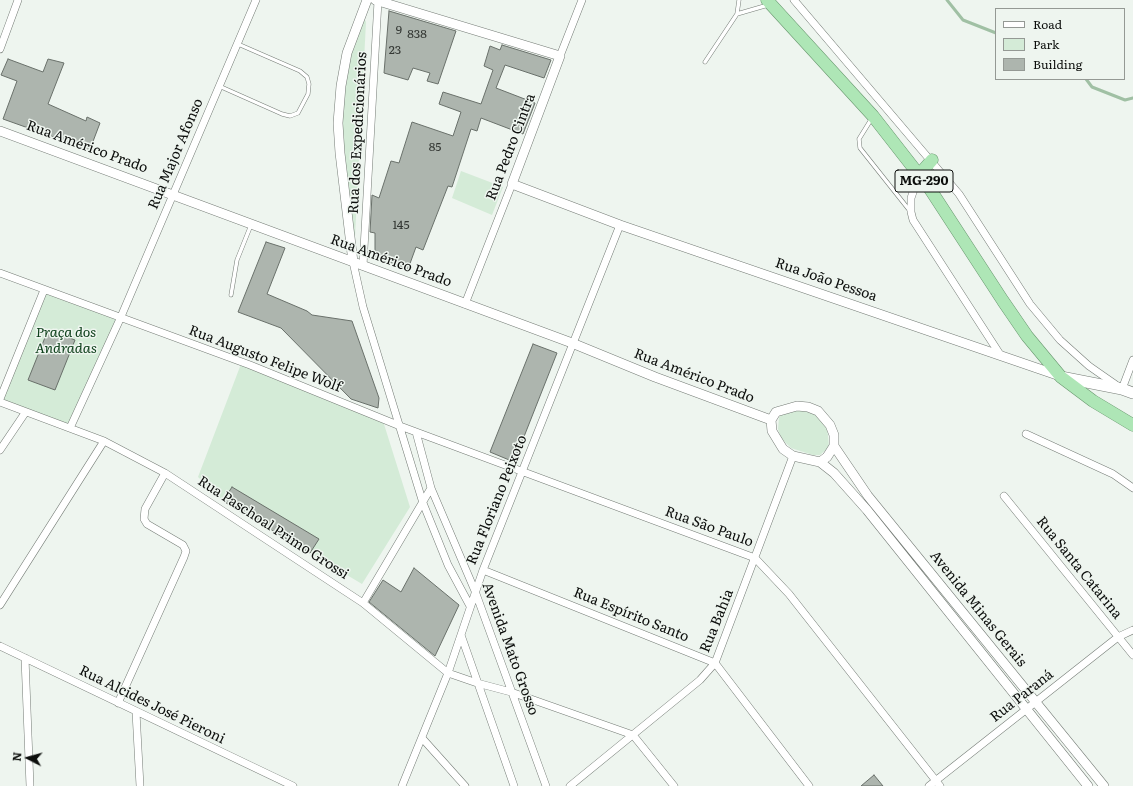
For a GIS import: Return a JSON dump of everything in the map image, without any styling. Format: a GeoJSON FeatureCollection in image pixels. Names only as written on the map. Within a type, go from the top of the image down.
{"type":"FeatureCollection","features":[{"type":"Feature","properties":{"kind":"highway","name":"MG-290"},"geometry":{"type":"LineString","coordinates":[[769,2],[873,116],[930,189],[1015,318],[1061,377],[1093,401],[1133,425]]}},
{"type":"Feature","properties":{"kind":"highway"},"geometry":{"type":"LineString","coordinates":[[919,175],[932,160]]}},
{"type":"Feature","properties":{"kind":"main road","name":"Rua João Pessoa"},"geometry":{"type":"LineString","coordinates":[[1061,377],[1122,389],[1133,393]]}},
{"type":"Feature","properties":{"kind":"street"},"geometry":{"type":"LineString","coordinates":[[0,49],[18,0]]}},
{"type":"Feature","properties":{"kind":"street","name":"Rua Major Afonso"},"geometry":{"type":"LineString","coordinates":[[120,318],[256,0]]}},
{"type":"Feature","properties":{"kind":"street"},"geometry":{"type":"LineString","coordinates":[[353,262],[340,153],[338,123],[347,53],[367,0]]}},
{"type":"Feature","properties":{"kind":"street"},"geometry":{"type":"LineString","coordinates":[[376,0],[560,56]]}},
{"type":"Feature","properties":{"kind":"street","name":"Rua dos Expedicionários"},"geometry":{"type":"LineString","coordinates":[[363,266],[376,0]]}},
{"type":"Feature","properties":{"kind":"street","name":"Rua Pedro Cintra"},"geometry":{"type":"LineString","coordinates":[[465,304],[582,0]]}},
{"type":"Feature","properties":{"kind":"street"},"geometry":{"type":"LineString","coordinates":[[794,0],[932,160],[959,194],[1030,304],[1073,354],[1122,389],[1133,360]]}},
{"type":"Feature","properties":{"kind":"street","name":"Rua Américo Prado"},"geometry":{"type":"LineString","coordinates":[[0,130],[572,343],[655,377],[771,420]]}},
{"type":"Feature","properties":{"kind":"street"},"geometry":{"type":"LineString","coordinates":[[919,175],[911,198],[911,212],[913,220],[1001,356]]}},
{"type":"Feature","properties":{"kind":"street","name":"Rua João Pessoa"},"geometry":{"type":"LineString","coordinates":[[512,184],[620,225],[1061,377]]}},
{"type":"Feature","properties":{"kind":"street","name":"Rua Floriano Peixoto"},"geometry":{"type":"LineString","coordinates":[[402,786],[448,673],[475,590],[620,225]]}},
{"type":"Feature","properties":{"kind":"street","name":"Avenida Mato Grosso"},"geometry":{"type":"LineString","coordinates":[[353,262],[363,307],[423,503],[448,565],[470,606]]}},
{"type":"Feature","properties":{"kind":"street"},"geometry":{"type":"LineString","coordinates":[[0,273],[120,318],[70,428],[25,413],[0,402]]}},
{"type":"Feature","properties":{"kind":"street"},"geometry":{"type":"LineString","coordinates":[[0,399],[44,290]]}},
{"type":"Feature","properties":{"kind":"street","name":"Rua Augusto Felipe Wolf"},"geometry":{"type":"LineString","coordinates":[[120,318],[250,365],[400,426]]}},
{"type":"Feature","properties":{"kind":"street"},"geometry":{"type":"LineString","coordinates":[[808,406],[818,411],[830,425],[834,435],[834,446],[827,457],[820,462],[792,456],[777,440],[772,431],[771,420],[776,412],[792,407],[808,406]]}},
{"type":"Feature","properties":{"kind":"street"},"geometry":{"type":"LineString","coordinates":[[0,450],[25,413]]}},
{"type":"Feature","properties":{"kind":"street","name":"Rua São Paulo"},"geometry":{"type":"LineString","coordinates":[[400,426],[755,558],[789,594],[938,783]]}},
{"type":"Feature","properties":{"kind":"street","name":"Rua Paschoal Primo Grossi"},"geometry":{"type":"LineString","coordinates":[[70,428],[130,453],[165,473],[363,603],[448,673]]}},
{"type":"Feature","properties":{"kind":"street","name":"Avenida Mato Grosso"},"geometry":{"type":"LineString","coordinates":[[416,432],[431,488],[475,590],[546,786]]}},
{"type":"Feature","properties":{"kind":"street"},"geometry":{"type":"LineString","coordinates":[[1026,434],[1113,474],[1133,488]]}},
{"type":"Feature","properties":{"kind":"street"},"geometry":{"type":"LineString","coordinates":[[0,605],[104,441]]}},
{"type":"Feature","properties":{"kind":"street","name":"Avenida Minas Gerais"},"geometry":{"type":"LineString","coordinates":[[834,446],[868,496],[1104,786]]}},
{"type":"Feature","properties":{"kind":"street","name":"Rua Bahia"},"geometry":{"type":"LineString","coordinates":[[570,786],[700,680],[714,663],[755,558],[792,456]]}},
{"type":"Feature","properties":{"kind":"street","name":"Avenida Minas Gerais"},"geometry":{"type":"LineString","coordinates":[[820,462],[834,473],[867,510],[1088,786]]}},
{"type":"Feature","properties":{"kind":"street"},"geometry":{"type":"LineString","coordinates":[[118,703],[186,551],[184,545],[147,524],[144,519],[144,509],[165,473]]}},
{"type":"Feature","properties":{"kind":"street"},"geometry":{"type":"LineString","coordinates":[[363,603],[431,488]]}},
{"type":"Feature","properties":{"kind":"street","name":"Rua Santa Catarina"},"geometry":{"type":"LineString","coordinates":[[1004,496],[1133,655]]}},
{"type":"Feature","properties":{"kind":"street","name":"Rua Espírito Santo"},"geometry":{"type":"LineString","coordinates":[[483,570],[714,663]]}},
{"type":"Feature","properties":{"kind":"street","name":"Rua Paraná"},"geometry":{"type":"LineString","coordinates":[[929,786],[938,783],[1026,710],[1118,637],[1133,630]]}},
{"type":"Feature","properties":{"kind":"street"},"geometry":{"type":"LineString","coordinates":[[461,634],[514,786]]}},
{"type":"Feature","properties":{"kind":"street","name":"Rua Alcides José Pieroni"},"geometry":{"type":"LineString","coordinates":[[0,646],[293,786]]}},
{"type":"Feature","properties":{"kind":"street"},"geometry":{"type":"LineString","coordinates":[[25,658],[30,786]]}},
{"type":"Feature","properties":{"kind":"street"},"geometry":{"type":"LineString","coordinates":[[714,663],[809,786]]}},
{"type":"Feature","properties":{"kind":"street"},"geometry":{"type":"LineString","coordinates":[[448,673],[477,683],[511,692],[633,735],[674,786]]}},
{"type":"Feature","properties":{"kind":"street"},"geometry":{"type":"LineString","coordinates":[[136,712],[140,786]]}},
{"type":"Feature","properties":{"kind":"street"},"geometry":{"type":"LineString","coordinates":[[422,738],[464,786]]}},
{"type":"Feature","properties":{"kind":"lane"},"geometry":{"type":"LineString","coordinates":[[705,62],[737,14],[739,0]]}},
{"type":"Feature","properties":{"kind":"lane"},"geometry":{"type":"LineString","coordinates":[[737,14],[769,2]]}},
{"type":"Feature","properties":{"kind":"lane"},"geometry":{"type":"LineString","coordinates":[[219,86],[282,114],[290,116],[298,113],[308,94],[309,84],[307,77],[300,71],[237,44]]}},
{"type":"Feature","properties":{"kind":"lane"},"geometry":{"type":"LineString","coordinates":[[873,116],[859,139],[860,148],[911,212]]}},
{"type":"Feature","properties":{"kind":"lane"},"geometry":{"type":"LineString","coordinates":[[231,295],[237,260],[251,224]]}},
{"type":"Feature","properties":{"kind":"green space"},"geometry":{"type":"Polygon","coordinates":[[[362,15],[366,22],[354,256],[344,226],[335,126],[340,80],[362,15]]]}},
{"type":"Feature","properties":{"kind":"green space"},"geometry":{"type":"Polygon","coordinates":[[[461,171],[503,187],[492,215],[452,198],[461,171]]]}},
{"type":"Feature","properties":{"kind":"green space","name":"Praça dos Andradas"},"geometry":{"type":"Polygon","coordinates":[[[44,290],[120,319],[70,428],[0,402],[44,290]]]}},
{"type":"Feature","properties":{"kind":"green space"},"geometry":{"type":"Polygon","coordinates":[[[241,364],[383,421],[410,507],[362,584],[223,501],[198,477],[241,364]]]}},
{"type":"Feature","properties":{"kind":"green space"},"geometry":{"type":"Polygon","coordinates":[[[802,409],[812,412],[827,425],[829,447],[820,455],[813,455],[791,448],[781,438],[778,429],[779,417],[783,414],[802,409]]]}},
{"type":"Feature","properties":{"kind":"building"},"geometry":{"type":"Polygon","coordinates":[[[389,11],[456,31],[438,84],[427,81],[430,73],[413,68],[408,80],[384,73],[389,11]]]}},
{"type":"Feature","properties":{"kind":"building"},"geometry":{"type":"Polygon","coordinates":[[[502,45],[551,60],[544,78],[505,65],[496,88],[535,103],[523,134],[481,118],[477,131],[471,129],[452,187],[448,186],[423,250],[416,247],[408,269],[375,257],[375,233],[370,232],[372,195],[379,198],[391,161],[399,163],[412,122],[453,136],[461,112],[439,104],[443,92],[481,104],[493,70],[484,66],[490,46],[500,50],[502,45]]]}},
{"type":"Feature","properties":{"kind":"building"},"geometry":{"type":"Polygon","coordinates":[[[8,59],[43,72],[48,59],[64,63],[48,104],[86,121],[87,117],[100,123],[89,152],[76,147],[76,145],[3,119],[17,81],[1,75],[8,59]]]}},
{"type":"Feature","properties":{"kind":"building"},"geometry":{"type":"Polygon","coordinates":[[[266,242],[285,248],[267,294],[307,311],[312,315],[352,321],[379,398],[378,408],[351,399],[281,328],[238,312],[266,242]]]}},
{"type":"Feature","properties":{"kind":"building"},"geometry":{"type":"Polygon","coordinates":[[[48,330],[75,340],[55,390],[28,380],[48,330]]]}},
{"type":"Feature","properties":{"kind":"building"},"geometry":{"type":"Polygon","coordinates":[[[533,344],[557,353],[514,462],[490,452],[533,344]]]}},
{"type":"Feature","properties":{"kind":"building"},"geometry":{"type":"Polygon","coordinates":[[[232,487],[319,539],[310,553],[223,501],[232,487]]]}},
{"type":"Feature","properties":{"kind":"building"},"geometry":{"type":"Polygon","coordinates":[[[414,568],[459,605],[435,656],[369,602],[383,580],[401,592],[414,568]]]}},
{"type":"Feature","properties":{"kind":"building"},"geometry":{"type":"Polygon","coordinates":[[[874,775],[883,786],[861,786],[874,775]]]}},
{"type":"Feature","properties":{"kind":"waterway"},"geometry":{"type":"LineString","coordinates":[[947,0],[963,20],[995,33]]}},
{"type":"Feature","properties":{"kind":"waterway"},"geometry":{"type":"LineString","coordinates":[[1087,80],[1092,87],[1125,100],[1133,98]]}}]}
